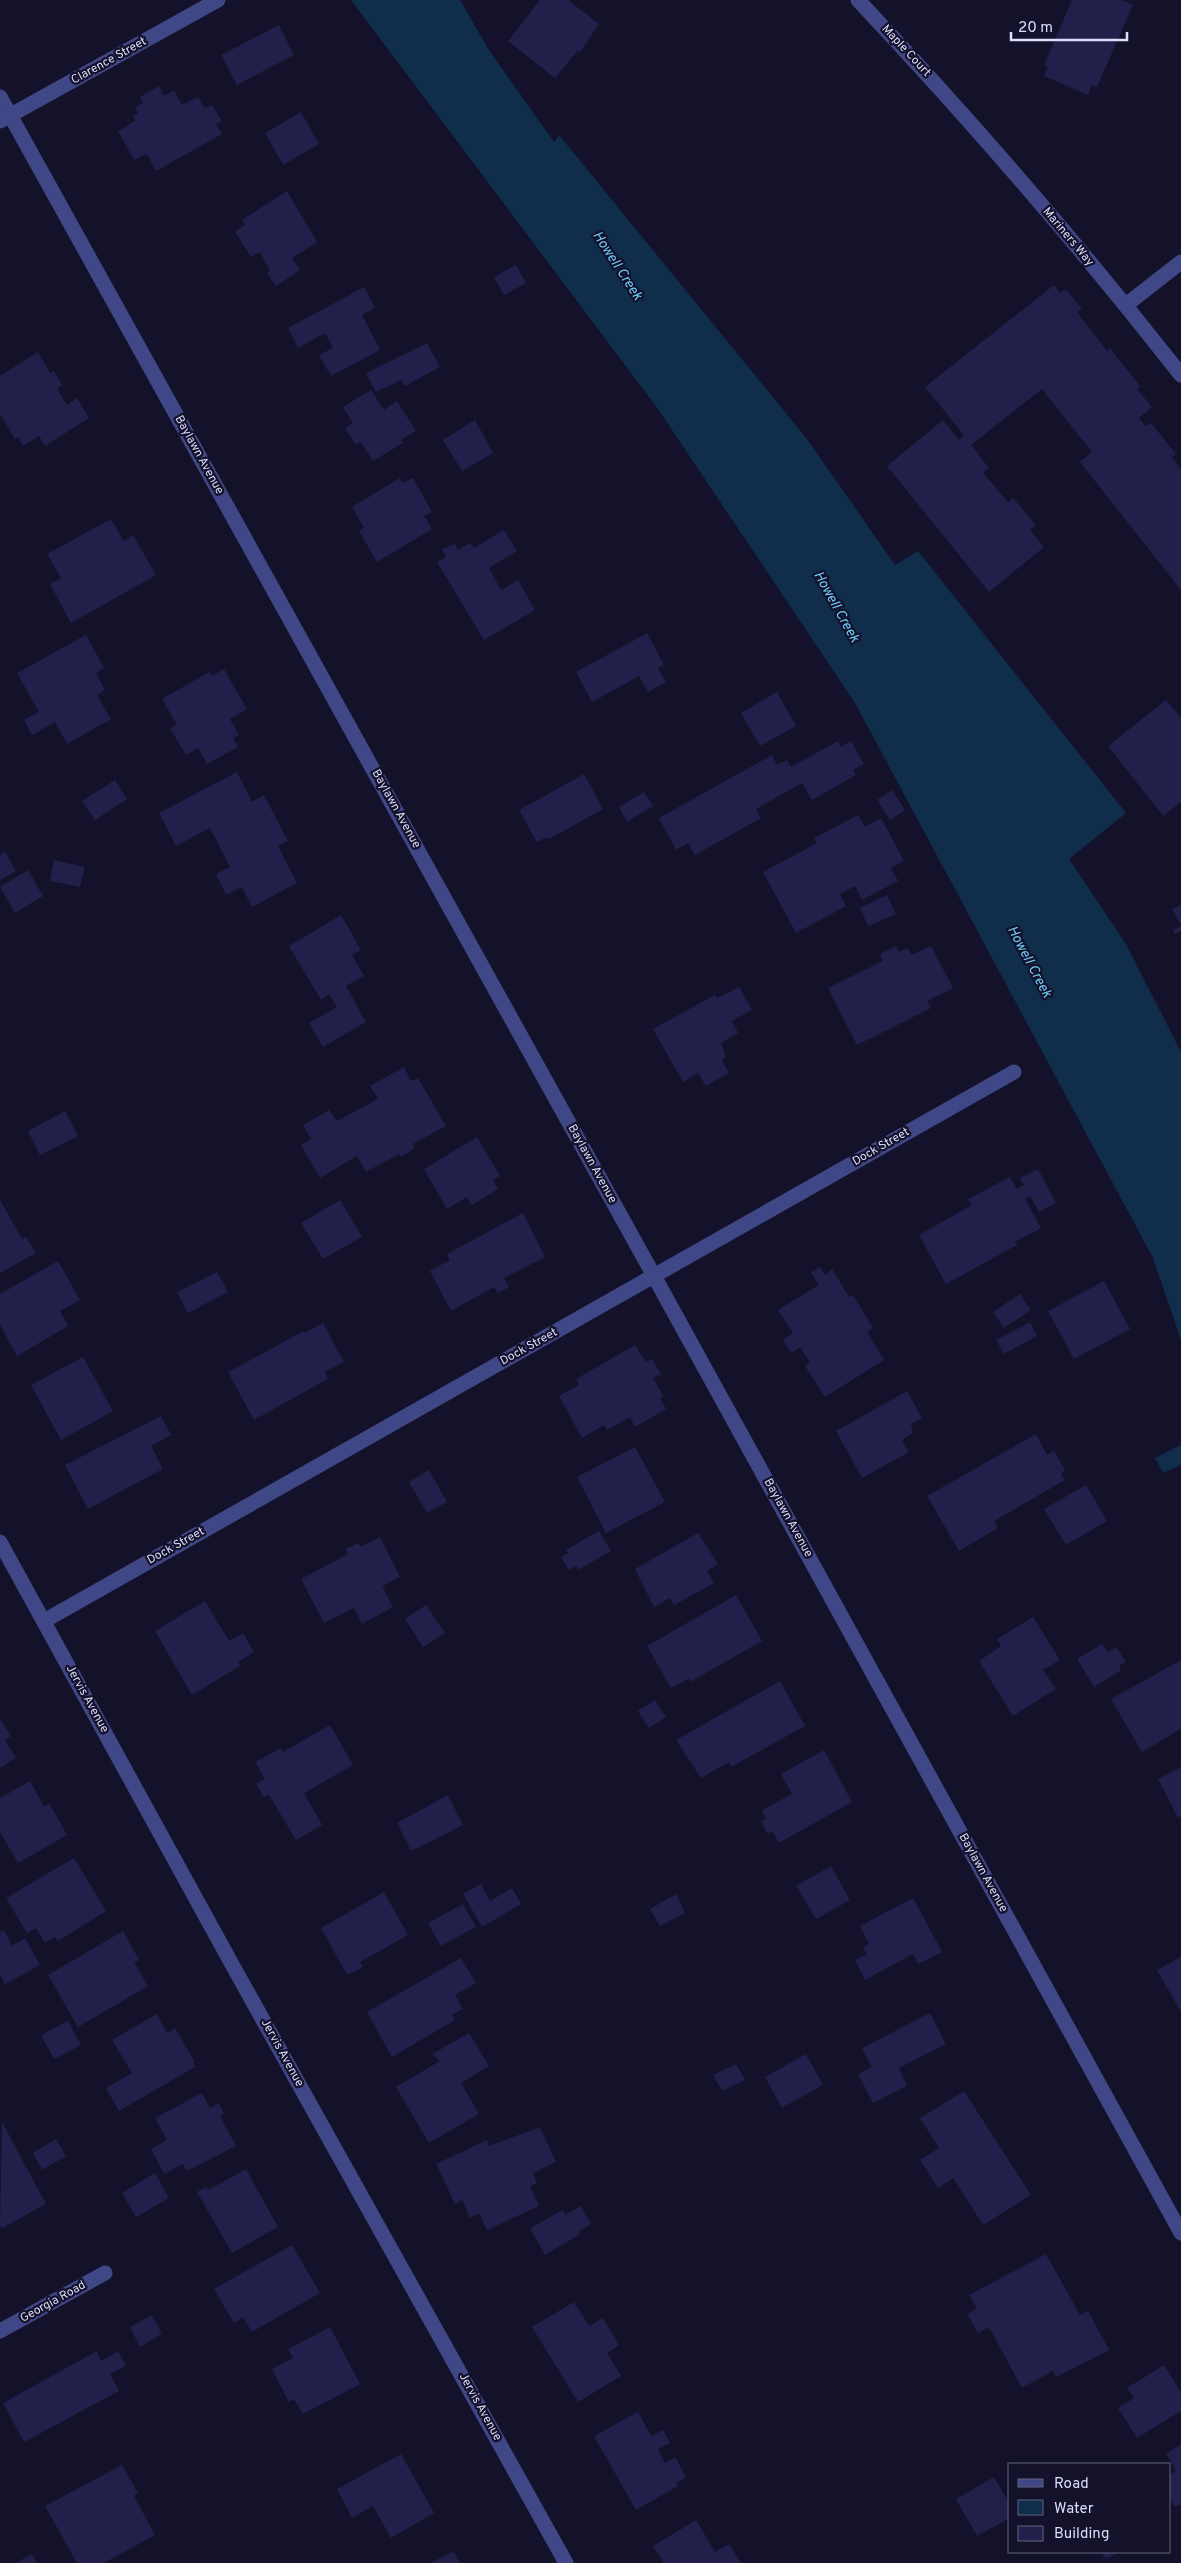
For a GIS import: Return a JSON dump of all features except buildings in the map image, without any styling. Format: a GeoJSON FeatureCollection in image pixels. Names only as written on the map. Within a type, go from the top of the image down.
{"type":"FeatureCollection","features":[{"type":"Feature","properties":{"kind":"street","name":"Clarence Street"},"geometry":{"type":"LineString","coordinates":[[5,118],[218,0]]}},
{"type":"Feature","properties":{"kind":"street","name":"Maple Court"},"geometry":{"type":"LineString","coordinates":[[858,0],[954,102]]}},
{"type":"Feature","properties":{"kind":"street","name":"Baylawn Avenue"},"geometry":{"type":"LineString","coordinates":[[0,96],[5,118],[654,1276],[1181,2232]]}},
{"type":"Feature","properties":{"kind":"street","name":"Mariners Way"},"geometry":{"type":"LineString","coordinates":[[954,102],[1126,305],[1181,375]]}},
{"type":"Feature","properties":{"kind":"street"},"geometry":{"type":"LineString","coordinates":[[1126,305],[1181,262]]}},
{"type":"Feature","properties":{"kind":"street","name":"Dock Street"},"geometry":{"type":"LineString","coordinates":[[44,1621],[1014,1072]]}},
{"type":"Feature","properties":{"kind":"street","name":"Jervis Avenue"},"geometry":{"type":"LineString","coordinates":[[0,1542],[234,1968],[566,2563]]}},
{"type":"Feature","properties":{"kind":"street","name":"Georgia Road"},"geometry":{"type":"LineString","coordinates":[[0,2331],[105,2273]]}},
{"type":"Feature","properties":{"kind":"water","name":"Howell Creek"},"geometry":{"type":"Polygon","coordinates":[[[351,0],[460,0],[489,50],[554,142],[559,135],[807,439],[895,565],[918,551],[1126,813],[1069,859],[1126,944],[1181,1052],[1181,1340],[1153,1258],[855,703],[658,409],[351,0]]]}},
{"type":"Feature","properties":{"kind":"water"},"geometry":{"type":"Polygon","coordinates":[[[1181,1445],[1181,1465],[1163,1473],[1155,1458],[1181,1445]]]}}]}
